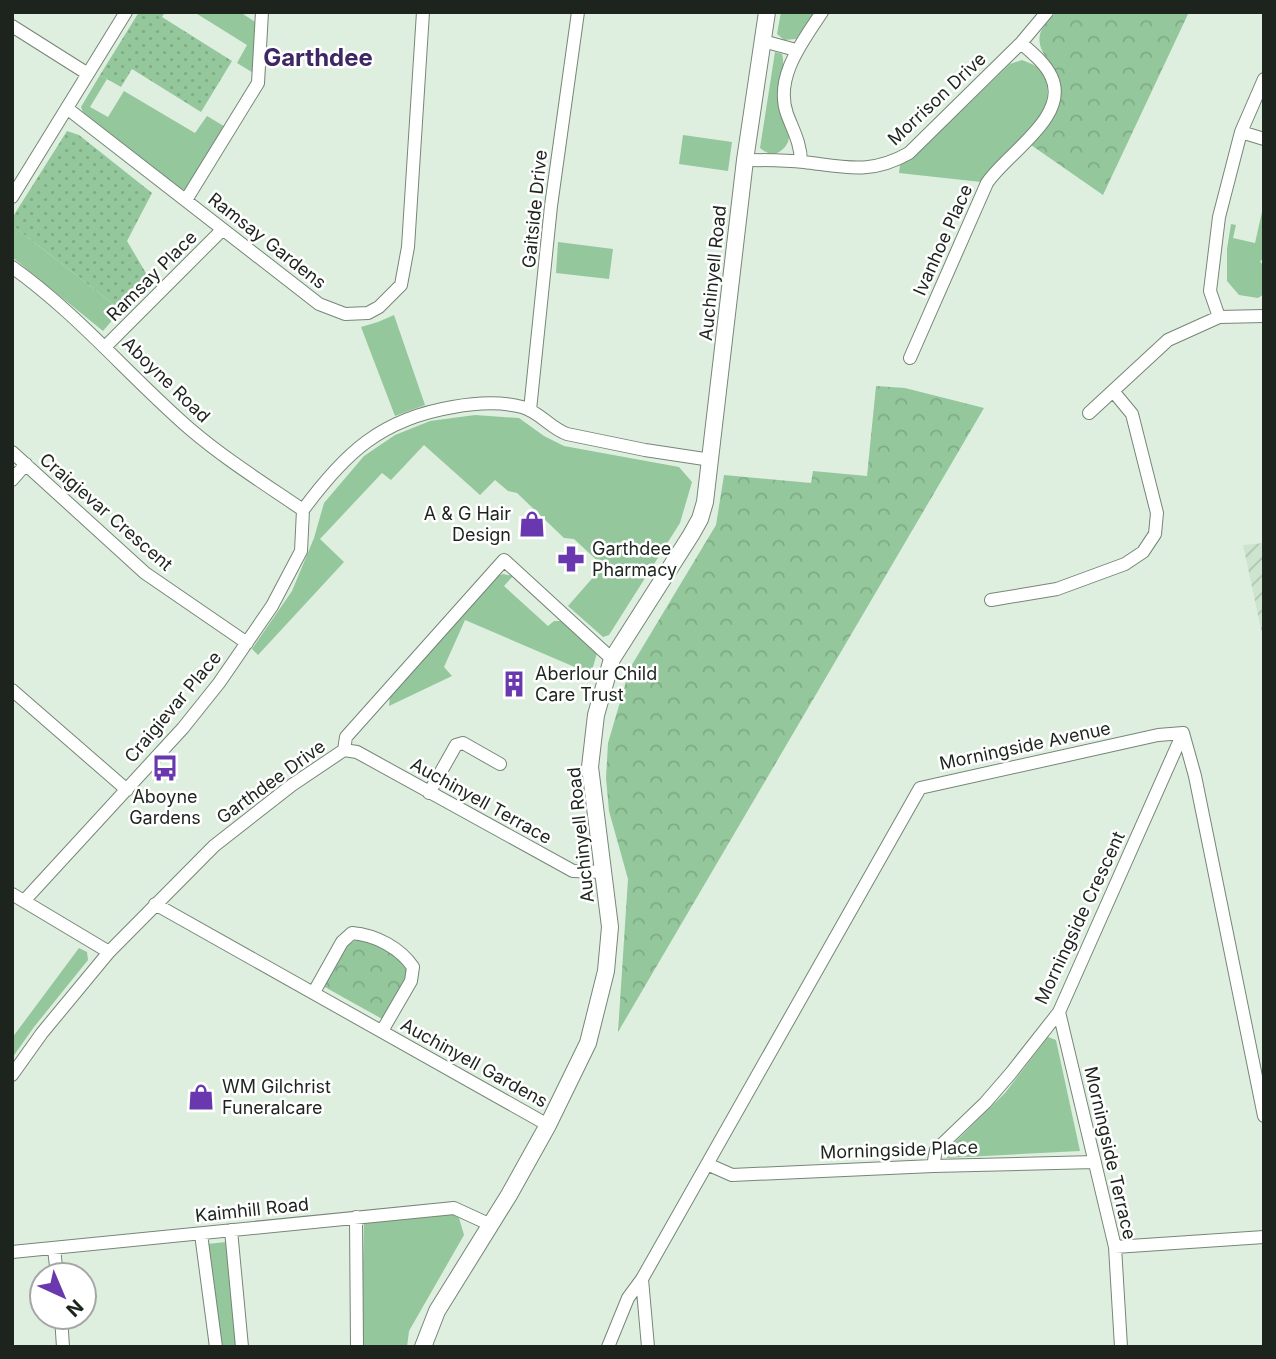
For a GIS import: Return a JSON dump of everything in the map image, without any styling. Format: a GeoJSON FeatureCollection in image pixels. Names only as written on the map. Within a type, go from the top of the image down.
{"type":"FeatureCollection","features":[{"type":"Feature","properties":{"kind":"street"},"geometry":{"type":"LineString","coordinates":[[12,197],[126,12]]}},
{"type":"Feature","properties":{"kind":"street"},"geometry":{"type":"LineString","coordinates":[[186,200],[258,83],[262,12]]}},
{"type":"Feature","properties":{"kind":"street","name":"Ramsay Gardens"},"geometry":{"type":"LineString","coordinates":[[68,109],[319,304],[345,314],[368,313],[387,300],[401,285],[408,247],[423,12]]}},
{"type":"Feature","properties":{"kind":"street","name":"Gaitside Drive"},"geometry":{"type":"LineString","coordinates":[[530,410],[551,206],[578,12]]}},
{"type":"Feature","properties":{"kind":"street","name":"Auchinyell Road"},"geometry":{"type":"LineString","coordinates":[[423,1347],[437,1311],[491,1225],[548,1125],[588,1043],[606,971],[610,927],[590,767],[596,715],[612,659],[700,519],[711,460],[745,160],[766,12]]}},
{"type":"Feature","properties":{"kind":"street"},"geometry":{"type":"LineString","coordinates":[[801,162],[801,150],[786,111],[784,95],[796,50],[822,12]]}},
{"type":"Feature","properties":{"kind":"street","name":"Morrison Drive"},"geometry":{"type":"LineString","coordinates":[[745,160],[801,162],[857,169],[895,161],[909,153],[1021,43],[1047,12]]}},
{"type":"Feature","properties":{"kind":"street"},"geometry":{"type":"LineString","coordinates":[[12,26],[88,74]]}},
{"type":"Feature","properties":{"kind":"street"},"geometry":{"type":"LineString","coordinates":[[763,41],[796,50]]}},
{"type":"Feature","properties":{"kind":"street","name":"Ivanhoe Place"},"geometry":{"type":"LineString","coordinates":[[910,358],[987,183],[997,168],[1043,125],[1051,112],[1056,95],[1052,77],[1021,43]]}},
{"type":"Feature","properties":{"kind":"street"},"geometry":{"type":"LineString","coordinates":[[1219,317],[1210,291],[1219,217],[1241,132],[1264,79]]}},
{"type":"Feature","properties":{"kind":"street"},"geometry":{"type":"LineString","coordinates":[[1241,132],[1264,139]]}},
{"type":"Feature","properties":{"kind":"street","name":"Ramsay Place"},"geometry":{"type":"LineString","coordinates":[[106,346],[222,230]]}},
{"type":"Feature","properties":{"kind":"street","name":"Aboyne Road"},"geometry":{"type":"LineString","coordinates":[[12,267],[44,290],[106,346],[190,429],[303,510]]}},
{"type":"Feature","properties":{"kind":"street"},"geometry":{"type":"LineString","coordinates":[[1088,413],[1168,340],[1219,317],[1264,316]]}},
{"type":"Feature","properties":{"kind":"street"},"geometry":{"type":"LineString","coordinates":[[991,600],[1057,589],[1125,564],[1143,552],[1155,534],[1157,513],[1132,414],[1112,391]]}},
{"type":"Feature","properties":{"kind":"street"},"geometry":{"type":"LineString","coordinates":[[303,510],[344,460],[369,438],[415,416],[480,402],[519,406],[530,410],[567,434],[711,460]]}},
{"type":"Feature","properties":{"kind":"street","name":"Craigievar Crescent"},"geometry":{"type":"LineString","coordinates":[[12,452],[145,573],[247,643]]}},
{"type":"Feature","properties":{"kind":"street"},"geometry":{"type":"LineString","coordinates":[[12,480],[26,464]]}},
{"type":"Feature","properties":{"kind":"street","name":"Craigievar Place"},"geometry":{"type":"LineString","coordinates":[[18,898],[127,790],[183,728],[247,643],[272,606],[301,551],[303,510]]}},
{"type":"Feature","properties":{"kind":"street","name":"Garthdee Drive"},"geometry":{"type":"LineString","coordinates":[[12,1076],[42,1033],[109,952],[214,846],[292,785],[344,750],[346,737],[504,560],[612,659]]}},
{"type":"Feature","properties":{"kind":"street"},"geometry":{"type":"LineString","coordinates":[[12,690],[127,790]]}},
{"type":"Feature","properties":{"kind":"street"},"geometry":{"type":"LineString","coordinates":[[1183,733],[1195,776],[1264,1116]]}},
{"type":"Feature","properties":{"kind":"street","name":"Morningside Crescent"},"geometry":{"type":"LineString","coordinates":[[933,1166],[936,1150],[1012,1073],[1059,1012],[1183,733]]}},
{"type":"Feature","properties":{"kind":"street","name":"Morningside Avenue"},"geometry":{"type":"LineString","coordinates":[[608,1347],[628,1298],[642,1279],[920,788],[1158,735],[1183,733]]}},
{"type":"Feature","properties":{"kind":"street"},"geometry":{"type":"LineString","coordinates":[[429,793],[456,745],[463,743],[500,764]]}},
{"type":"Feature","properties":{"kind":"street","name":"Auchinyell Terrace"},"geometry":{"type":"LineString","coordinates":[[344,750],[357,752],[573,871],[604,872]]}},
{"type":"Feature","properties":{"kind":"street"},"geometry":{"type":"LineString","coordinates":[[18,898],[109,952]]}},
{"type":"Feature","properties":{"kind":"street","name":"Auchinyell Gardens"},"geometry":{"type":"LineString","coordinates":[[155,904],[548,1125]]}},
{"type":"Feature","properties":{"kind":"street","name":"Auchinyell Gardens"},"geometry":{"type":"LineString","coordinates":[[314,992],[342,942],[352,933],[367,934],[404,954],[413,967],[411,981],[383,1031]]}},
{"type":"Feature","properties":{"kind":"street","name":"Morningside Terrace"},"geometry":{"type":"LineString","coordinates":[[1059,1012],[1115,1247],[1121,1347]]}},
{"type":"Feature","properties":{"kind":"street","name":"Morningside Place"},"geometry":{"type":"LineString","coordinates":[[707,1164],[732,1175],[1095,1162]]}},
{"type":"Feature","properties":{"kind":"street","name":"Kaimhill Road"},"geometry":{"type":"LineString","coordinates":[[12,1252],[454,1208],[491,1225]]}},
{"type":"Feature","properties":{"kind":"street"},"geometry":{"type":"LineString","coordinates":[[356,1217],[358,1347]]}},
{"type":"Feature","properties":{"kind":"street"},"geometry":{"type":"LineString","coordinates":[[231,1230],[242,1347]]}},
{"type":"Feature","properties":{"kind":"street"},"geometry":{"type":"LineString","coordinates":[[201,1234],[216,1347]]}},
{"type":"Feature","properties":{"kind":"street"},"geometry":{"type":"LineString","coordinates":[[1115,1247],[1264,1237]]}},
{"type":"Feature","properties":{"kind":"street"},"geometry":{"type":"LineString","coordinates":[[54,1249],[55,1261]]}},
{"type":"Feature","properties":{"kind":"street"},"geometry":{"type":"LineString","coordinates":[[642,1279],[648,1347]]}},
{"type":"Feature","properties":{"kind":"shaded area"},"geometry":{"type":"Polygon","coordinates":[[[1264,543],[1264,643],[1243,545],[1264,543]]]}},
{"type":"Feature","properties":{"kind":"green space"},"geometry":{"type":"Polygon","coordinates":[[[139,12],[165,12],[162,17],[232,61],[201,112],[132,69],[121,87],[100,75],[139,12]]]}},
{"type":"Feature","properties":{"kind":"green space"},"geometry":{"type":"Polygon","coordinates":[[[194,12],[240,12],[260,25],[255,74],[237,63],[247,45],[194,12]]]}},
{"type":"Feature","properties":{"kind":"green space"},"geometry":{"type":"Polygon","coordinates":[[[781,12],[815,12],[796,39],[784,40],[777,34],[781,12]]]}},
{"type":"Feature","properties":{"kind":"green space"},"geometry":{"type":"Polygon","coordinates":[[[1056,12],[1189,12],[1103,195],[1031,145],[1052,119],[1060,100],[1059,79],[1041,49],[1039,40],[1043,28],[1056,12]]]}},
{"type":"Feature","properties":{"kind":"green space"},"geometry":{"type":"Polygon","coordinates":[[[775,52],[782,54],[783,59],[779,92],[788,124],[789,140],[779,152],[771,154],[760,148],[775,52]]]}},
{"type":"Feature","properties":{"kind":"green space"},"geometry":{"type":"Polygon","coordinates":[[[1022,60],[1042,72],[1046,80],[1047,101],[1034,126],[981,182],[899,173],[900,165],[914,157],[1010,64],[1022,60]]]}},
{"type":"Feature","properties":{"kind":"green space"},"geometry":{"type":"Polygon","coordinates":[[[100,75],[107,79],[90,107],[108,117],[124,91],[195,133],[207,116],[227,128],[190,188],[182,190],[83,112],[81,107],[100,75]]]}},
{"type":"Feature","properties":{"kind":"green space"},"geometry":{"type":"Polygon","coordinates":[[[67,131],[79,135],[152,193],[127,241],[150,280],[121,310],[12,225],[12,218],[67,131]]]}},
{"type":"Feature","properties":{"kind":"green space"},"geometry":{"type":"Polygon","coordinates":[[[683,135],[732,142],[728,171],[679,164],[683,135]]]}},
{"type":"Feature","properties":{"kind":"green space"},"geometry":{"type":"Polygon","coordinates":[[[1262,212],[1264,259],[1260,261],[1264,267],[1264,294],[1258,298],[1239,295],[1227,281],[1227,249],[1231,224],[1236,225],[1233,238],[1255,243],[1262,212]]]}},
{"type":"Feature","properties":{"kind":"green space"},"geometry":{"type":"Polygon","coordinates":[[[12,225],[121,310],[103,331],[12,257],[12,225]]]}},
{"type":"Feature","properties":{"kind":"green space"},"geometry":{"type":"Polygon","coordinates":[[[558,242],[613,249],[609,279],[556,273],[558,242]]]}},
{"type":"Feature","properties":{"kind":"green space"},"geometry":{"type":"Polygon","coordinates":[[[394,315],[425,405],[395,416],[361,327],[394,315]]]}},
{"type":"Feature","properties":{"kind":"green space"},"geometry":{"type":"Polygon","coordinates":[[[876,386],[905,388],[984,408],[618,1032],[628,879],[609,811],[606,778],[608,743],[630,668],[716,525],[724,475],[811,483],[813,471],[867,476],[876,386]]]}},
{"type":"Feature","properties":{"kind":"green space"},"geometry":{"type":"Polygon","coordinates":[[[475,415],[519,418],[564,446],[679,467],[692,482],[680,523],[609,635],[603,637],[568,606],[603,566],[574,539],[564,538],[517,493],[508,491],[495,480],[480,495],[424,445],[391,480],[382,473],[320,539],[344,562],[258,655],[252,649],[292,591],[314,538],[324,503],[364,456],[395,435],[430,421],[475,415]]]}},
{"type":"Feature","properties":{"kind":"green space"},"geometry":{"type":"Polygon","coordinates":[[[503,574],[513,576],[504,586],[548,626],[554,621],[562,621],[597,653],[591,674],[465,620],[444,667],[452,676],[389,706],[390,695],[494,577],[503,574]]]}},
{"type":"Feature","properties":{"kind":"green space"},"geometry":{"type":"Polygon","coordinates":[[[361,938],[398,957],[407,973],[402,991],[384,1020],[323,986],[342,952],[361,938]]]}},
{"type":"Feature","properties":{"kind":"green space"},"geometry":{"type":"Polygon","coordinates":[[[79,948],[87,952],[88,960],[12,1058],[12,1038],[79,948]]]}},
{"type":"Feature","properties":{"kind":"green space"},"geometry":{"type":"Polygon","coordinates":[[[1048,1037],[1056,1040],[1080,1151],[947,1158],[945,1152],[1005,1093],[1048,1037]]]}},
{"type":"Feature","properties":{"kind":"green space"},"geometry":{"type":"Polygon","coordinates":[[[450,1212],[459,1218],[464,1235],[409,1331],[407,1347],[361,1347],[364,1223],[450,1212]]]}},
{"type":"Feature","properties":{"kind":"green space"},"geometry":{"type":"Polygon","coordinates":[[[226,1242],[238,1341],[236,1347],[221,1347],[207,1244],[226,1242]]]}},
{"type":"Feature","properties":{"kind":"place","name":"A & G Hair Design"},"geometry":{"type":"Point","coordinates":[532,524]}},
{"type":"Feature","properties":{"kind":"place","name":"Garthdee Pharmacy"},"geometry":{"type":"Point","coordinates":[571,559]}},
{"type":"Feature","properties":{"kind":"place","name":"Aberlour Child Care Trust"},"geometry":{"type":"Point","coordinates":[514,684]}},
{"type":"Feature","properties":{"kind":"place","name":"Aboyne Gardens"},"geometry":{"type":"Point","coordinates":[165,768]}},
{"type":"Feature","properties":{"kind":"place","name":"WM Gilchrist Funeralcare"},"geometry":{"type":"Point","coordinates":[201,1097]}},
{"type":"Feature","properties":{"kind":"district","name":"Garthdee"},"geometry":{"type":"Point","coordinates":[318,58]}}]}
